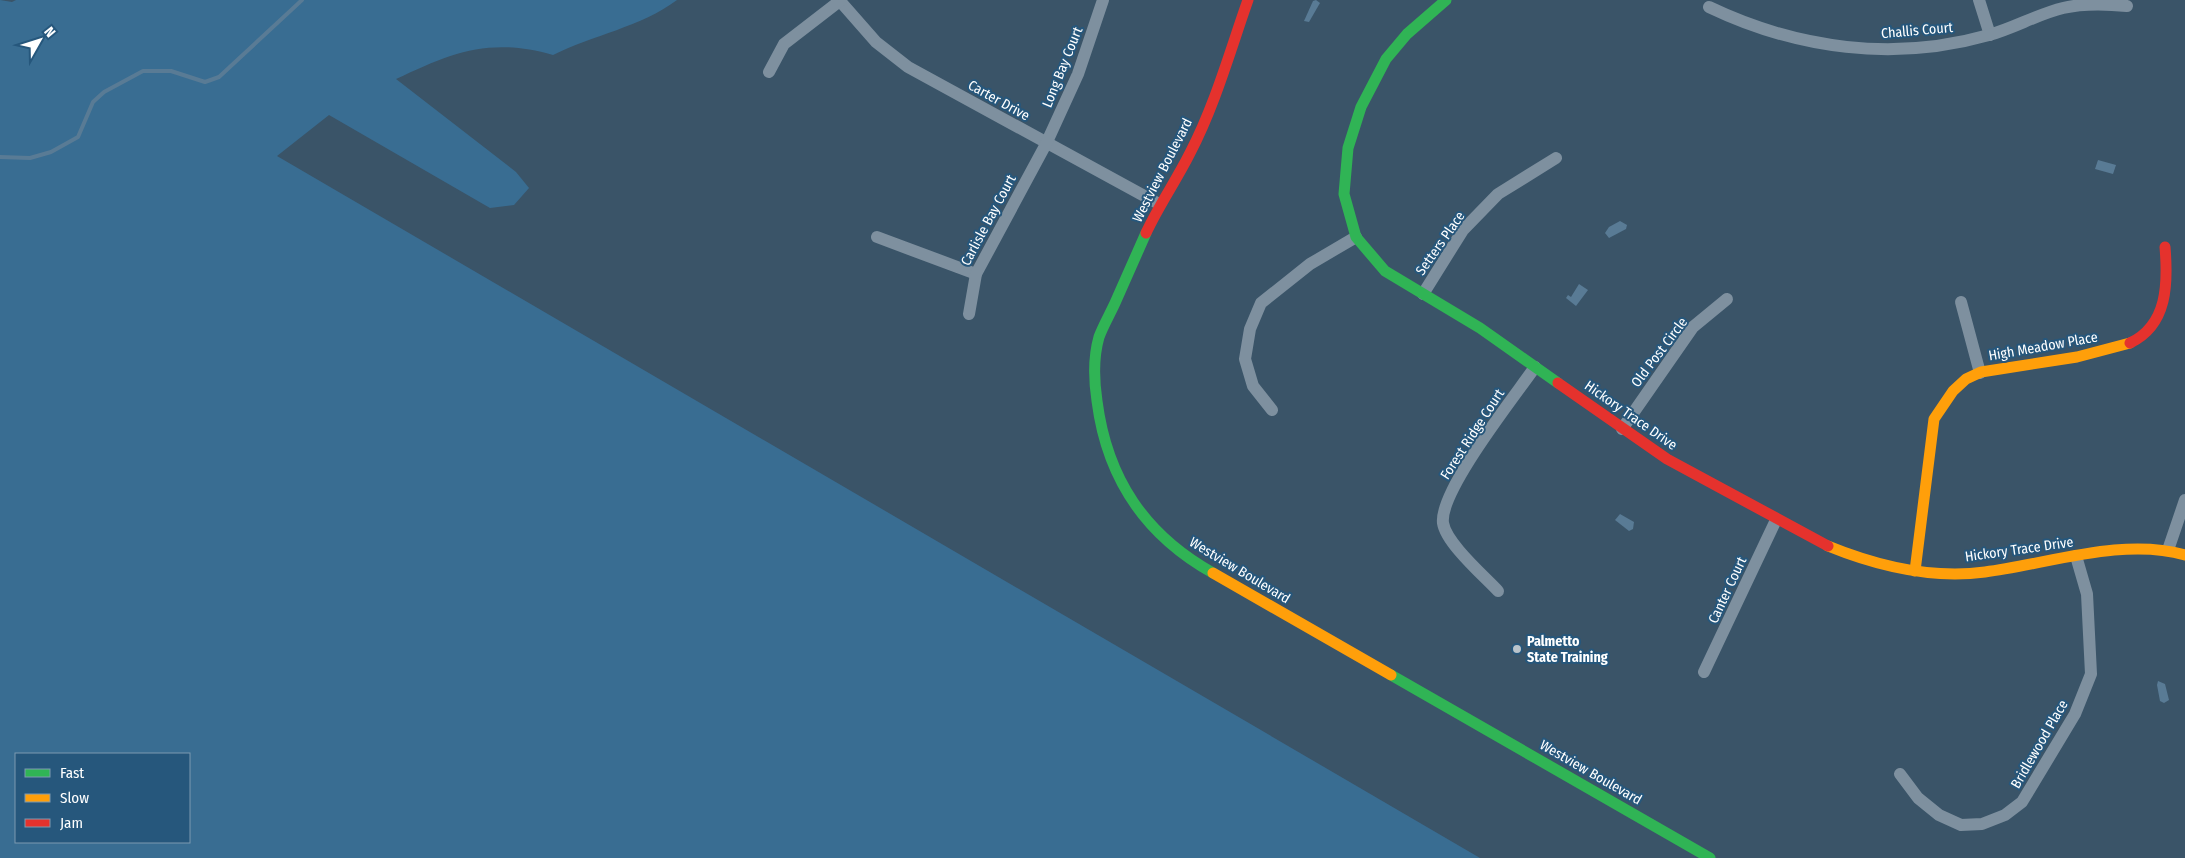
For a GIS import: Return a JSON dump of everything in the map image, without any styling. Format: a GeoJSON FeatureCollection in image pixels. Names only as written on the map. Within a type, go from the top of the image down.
{"type":"FeatureCollection","features":[{"type":"Feature","properties":{"kind":"street","name":"Carter Drive"},"geometry":{"type":"LineString","coordinates":[[840,0],[876,42],[908,67],[1159,204]]}},
{"type":"Feature","properties":{"kind":"street"},"geometry":{"type":"LineString","coordinates":[[769,72],[784,44],[840,0]]}},
{"type":"Feature","properties":{"kind":"street","name":"Long Bay Court"},"geometry":{"type":"LineString","coordinates":[[1046,144],[1078,74],[1103,0]]}},
{"type":"Feature","properties":{"kind":"street","name":"Westview Boulevard"},"geometry":{"type":"LineString","coordinates":[[1248,0],[1217,89],[1194,144],[1159,204],[1099,338],[1094,377],[1100,425],[1115,469],[1129,498],[1150,524],[1176,549],[1202,567],[1710,858]]}},
{"type":"Feature","properties":{"kind":"street","name":"Hickory Trace Drive"},"geometry":{"type":"LineString","coordinates":[[1446,0],[1408,34],[1386,59],[1361,107],[1348,148],[1344,194],[1356,237],[1385,271],[1480,328],[1667,459],[1817,542],[1859,558],[1915,571],[1982,572],[2123,549],[2168,550],[2185,555]]}},
{"type":"Feature","properties":{"kind":"street"},"geometry":{"type":"LineString","coordinates":[[1979,0],[1990,35]]}},
{"type":"Feature","properties":{"kind":"street","name":"Challis Court"},"geometry":{"type":"LineString","coordinates":[[1709,7],[1758,28],[1812,43],[1858,49],[1896,49],[1940,45],[1990,35],[2064,7],[2102,4],[2128,6]]}},
{"type":"Feature","properties":{"kind":"street","name":"Carlisle Bay Court"},"geometry":{"type":"LineString","coordinates":[[969,314],[976,274],[1046,144]]}},
{"type":"Feature","properties":{"kind":"street","name":"Setters Place"},"geometry":{"type":"LineString","coordinates":[[1423,294],[1463,230],[1498,194],[1556,158]]}},
{"type":"Feature","properties":{"kind":"street"},"geometry":{"type":"LineString","coordinates":[[877,236],[976,274]]}},
{"type":"Feature","properties":{"kind":"street"},"geometry":{"type":"LineString","coordinates":[[1272,410],[1253,386],[1245,359],[1250,329],[1261,303],[1310,264],[1356,237]]}},
{"type":"Feature","properties":{"kind":"street","name":"High Meadow Place"},"geometry":{"type":"LineString","coordinates":[[1915,571],[1934,419],[1940,405],[1957,386],[1980,372],[2079,356],[2134,341],[2148,329],[2161,309],[2167,289],[2165,247]]}},
{"type":"Feature","properties":{"kind":"street","name":"Old Post Circle"},"geometry":{"type":"LineString","coordinates":[[1622,429],[1693,327],[1727,299]]}},
{"type":"Feature","properties":{"kind":"street"},"geometry":{"type":"LineString","coordinates":[[1961,302],[1980,372]]}},
{"type":"Feature","properties":{"kind":"street","name":"Forest Ridge Court"},"geometry":{"type":"LineString","coordinates":[[1498,590],[1450,540],[1443,523],[1446,504],[1466,467],[1535,367]]}},
{"type":"Feature","properties":{"kind":"street"},"geometry":{"type":"LineString","coordinates":[[2168,550],[2185,500]]}},
{"type":"Feature","properties":{"kind":"street","name":"Canter Court"},"geometry":{"type":"LineString","coordinates":[[1704,672],[1776,520]]}},
{"type":"Feature","properties":{"kind":"street","name":"Bridlewood Place"},"geometry":{"type":"LineString","coordinates":[[1900,774],[1918,798],[1939,816],[1961,825],[1982,824],[2005,815],[2022,802],[2075,714],[2091,674],[2087,594],[2076,556]]}},
{"type":"Feature","properties":{"kind":"shaded area"},"geometry":{"type":"Polygon","coordinates":[[[0,0],[12,2],[16,0],[677,0],[648,17],[553,55],[510,47],[472,50],[436,61],[396,79],[516,172],[529,188],[514,205],[490,208],[329,115],[277,156],[1480,858],[0,858],[0,0]]]}},
{"type":"Feature","properties":{"kind":"shaded area"},"geometry":{"type":"Polygon","coordinates":[[[1316,0],[1320,3],[1309,22],[1304,21],[1313,1],[1316,0]]]}},
{"type":"Feature","properties":{"kind":"shaded area"},"geometry":{"type":"Polygon","coordinates":[[[2098,160],[2116,165],[2113,174],[2095,169],[2098,160]]]}},
{"type":"Feature","properties":{"kind":"shaded area"},"geometry":{"type":"Polygon","coordinates":[[[1620,221],[1627,225],[1626,229],[1609,238],[1605,233],[1609,227],[1620,221]]]}},
{"type":"Feature","properties":{"kind":"shaded area"},"geometry":{"type":"Polygon","coordinates":[[[1579,284],[1588,290],[1576,306],[1566,298],[1568,295],[1571,297],[1579,284]]]}},
{"type":"Feature","properties":{"kind":"shaded area"},"geometry":{"type":"Polygon","coordinates":[[[1620,514],[1634,522],[1633,529],[1629,531],[1615,520],[1620,514]]]}},
{"type":"Feature","properties":{"kind":"shaded area"},"geometry":{"type":"Polygon","coordinates":[[[2158,681],[2165,684],[2169,700],[2164,703],[2160,701],[2158,681]]]}},
{"type":"Feature","properties":{"kind":"waterway"},"geometry":{"type":"LineString","coordinates":[[0,157],[30,158],[51,152],[78,137],[93,102],[104,92],[143,71],[171,71],[205,82],[219,77],[302,0]]}},
{"type":"Feature","properties":{"kind":"traffic: fast"},"geometry":{"type":"LineString","coordinates":[[1446,0],[1407,34],[1386,59],[1361,107],[1348,148],[1344,194],[1356,237],[1385,271],[1480,328],[1558,383]]}},
{"type":"Feature","properties":{"kind":"traffic: fast"},"geometry":{"type":"LineString","coordinates":[[1146,233],[1097,345],[1095,386],[1102,429],[1120,480],[1133,502],[1168,541],[1189,558],[1213,573]]}},
{"type":"Feature","properties":{"kind":"traffic: fast"},"geometry":{"type":"LineString","coordinates":[[1391,675],[1710,858]]}},
{"type":"Feature","properties":{"kind":"traffic: slow"},"geometry":{"type":"LineString","coordinates":[[1915,571],[1934,419],[1953,391],[1966,379],[1981,372],[2077,357],[2130,343]]}},
{"type":"Feature","properties":{"kind":"traffic: slow"},"geometry":{"type":"LineString","coordinates":[[1828,546],[1885,565],[1945,574],[1985,572],[2111,550],[2161,550],[2185,555]]}},
{"type":"Feature","properties":{"kind":"traffic: slow"},"geometry":{"type":"LineString","coordinates":[[1213,573],[1391,675]]}},
{"type":"Feature","properties":{"kind":"traffic: jam"},"geometry":{"type":"LineString","coordinates":[[1146,233],[1199,135],[1215,97],[1248,0]]}},
{"type":"Feature","properties":{"kind":"traffic: jam"},"geometry":{"type":"LineString","coordinates":[[2130,343],[2143,335],[2159,314],[2165,288],[2165,247]]}},
{"type":"Feature","properties":{"kind":"traffic: jam"},"geometry":{"type":"LineString","coordinates":[[1558,383],[1667,459],[1828,546]]}},
{"type":"Feature","properties":{"kind":"place","name":"Palmetto State Training"},"geometry":{"type":"Point","coordinates":[1517,649]}}]}
